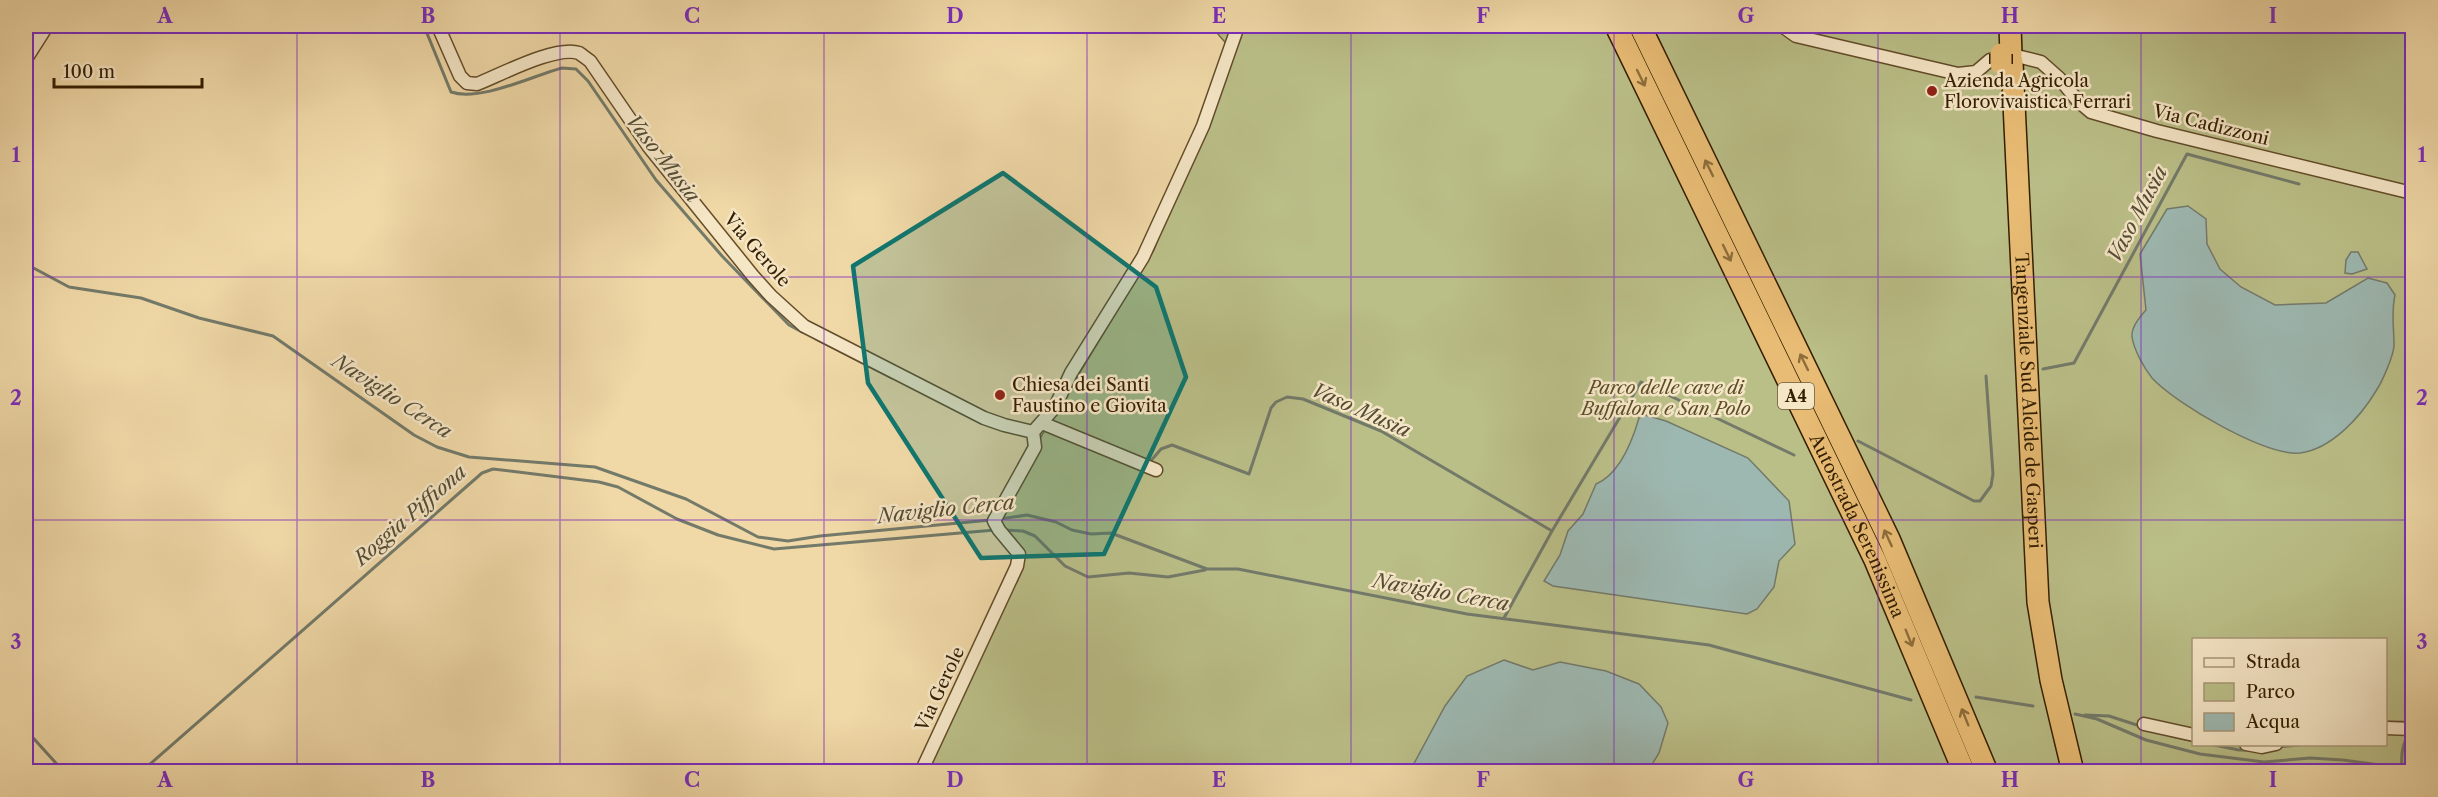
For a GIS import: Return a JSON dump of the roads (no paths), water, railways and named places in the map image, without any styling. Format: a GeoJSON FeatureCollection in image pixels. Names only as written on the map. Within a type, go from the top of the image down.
{"type":"FeatureCollection","features":[{"type":"Feature","properties":{"kind":"highway","name":"Autostrada Serenissima"},"geometry":{"type":"LineString","coordinates":[[1616,26],[1875,560],[1964,771]]}},
{"type":"Feature","properties":{"kind":"highway","name":"Autostrada Serenissima"},"geometry":{"type":"LineString","coordinates":[[1640,26],[1889,539],[1987,771]]}},
{"type":"Feature","properties":{"kind":"highway","name":"Tangenziale Sud Alcide de Gasperi"},"geometry":{"type":"LineString","coordinates":[[2000,26],[2006,59],[2038,602],[2051,680],[2073,771]]}},
{"type":"Feature","properties":{"kind":"highway","name":"Tangenziale Sud Alcide de Gasperi"},"geometry":{"type":"LineString","coordinates":[[2010,26],[2006,59],[2022,551],[2032,644],[2049,727],[2061,771]]}},
{"type":"Feature","properties":{"kind":"street"},"geometry":{"type":"LineString","coordinates":[[26,59],[45,29],[31,26]]}},
{"type":"Feature","properties":{"kind":"street","name":"Via Gerole"},"geometry":{"type":"LineString","coordinates":[[438,26],[460,76],[467,83],[477,84],[548,54],[561,51],[579,53],[590,61],[649,147],[753,276],[804,326],[984,418],[1004,425],[1038,427],[1035,447],[994,521],[1019,554],[1017,566],[921,771]]}},
{"type":"Feature","properties":{"kind":"street"},"geometry":{"type":"LineString","coordinates":[[1156,470],[1038,427],[1055,407],[1071,374],[1143,256],[1203,126],[1234,43],[1238,26]]}},
{"type":"Feature","properties":{"kind":"street","name":"Via Cadizzoni"},"geometry":{"type":"LineString","coordinates":[[1782,26],[1796,36],[1958,74],[1976,72],[1990,60],[2021,57],[2041,62],[2060,78],[2078,101],[2091,112],[2157,131],[2412,193]]}},
{"type":"Feature","properties":{"kind":"street"},"geometry":{"type":"LineString","coordinates":[[2144,724],[2192,735]]}},
{"type":"Feature","properties":{"kind":"street"},"geometry":{"type":"LineString","coordinates":[[2390,728],[2412,729]]}},
{"type":"Feature","properties":{"kind":"water"},"geometry":{"type":"Polygon","coordinates":[[[2188,206],[2206,219],[2207,244],[2220,269],[2241,287],[2275,305],[2326,303],[2368,278],[2387,283],[2395,295],[2394,345],[2390,362],[2381,381],[2370,401],[2354,421],[2323,445],[2300,453],[2285,452],[2244,437],[2180,401],[2152,378],[2143,364],[2132,337],[2134,326],[2146,310],[2140,254],[2167,209],[2188,206]]]}},
{"type":"Feature","properties":{"kind":"water"},"geometry":{"type":"Polygon","coordinates":[[[2351,252],[2358,252],[2367,269],[2352,274],[2345,273],[2346,260],[2351,252]]]}},
{"type":"Feature","properties":{"kind":"water"},"geometry":{"type":"Polygon","coordinates":[[[1645,415],[1666,421],[1748,458],[1789,501],[1795,544],[1779,561],[1774,587],[1757,609],[1747,614],[1553,586],[1544,581],[1560,555],[1568,531],[1583,514],[1596,484],[1612,473],[1618,465],[1629,447],[1639,418],[1645,415]]]}},
{"type":"Feature","properties":{"kind":"water"},"geometry":{"type":"Polygon","coordinates":[[[1504,660],[1533,670],[1560,662],[1606,671],[1639,684],[1661,707],[1668,723],[1659,753],[1648,771],[1410,771],[1445,706],[1467,676],[1504,660]]]}},
{"type":"Feature","properties":{"kind":"waterway","name":"Vaso Musia"},"geometry":{"type":"LineString","coordinates":[[424,26],[451,92],[476,94],[506,87],[562,68],[576,69],[588,81],[656,180],[722,256],[789,325],[802,332]]}},
{"type":"Feature","properties":{"kind":"waterway","name":"Vaso Musia"},"geometry":{"type":"LineString","coordinates":[[2043,369],[2074,363],[2187,154],[2299,184]]}},
{"type":"Feature","properties":{"kind":"waterway","name":"Naviglio Cerca"},"geometry":{"type":"LineString","coordinates":[[26,264],[69,287],[141,298],[199,318],[273,336],[414,435],[437,447],[469,457],[595,467],[686,499],[758,537],[788,541],[991,520]]}},
{"type":"Feature","properties":{"kind":"waterway","name":"Vaso Musia"},"geometry":{"type":"LineString","coordinates":[[816,339],[892,378]]}},
{"type":"Feature","properties":{"kind":"waterway","name":"Vaso Musia"},"geometry":{"type":"LineString","coordinates":[[1858,441],[1974,501],[1980,501],[1991,486],[1993,474],[1986,376]]}},
{"type":"Feature","properties":{"kind":"waterway","name":"Vaso Musia"},"geometry":{"type":"LineString","coordinates":[[1149,463],[1161,449],[1172,445],[1249,474],[1271,408],[1276,402],[1287,397],[1303,399],[1381,431],[1552,531],[1641,382],[1794,455]]}},
{"type":"Feature","properties":{"kind":"waterway","name":"Roggia Piffiona"},"geometry":{"type":"LineString","coordinates":[[141,772],[482,473],[493,469],[599,482],[618,487],[677,519],[718,535],[774,549],[995,530]]}},
{"type":"Feature","properties":{"kind":"waterway","name":"Naviglio Cerca"},"geometry":{"type":"LineString","coordinates":[[1000,519],[1027,515],[1056,522],[1072,530],[1091,534],[1111,533],[1207,569],[1238,569],[1467,614],[1709,645],[1911,700]]}},
{"type":"Feature","properties":{"kind":"waterway","name":"Roggia Piffiona"},"geometry":{"type":"LineString","coordinates":[[1004,530],[1023,531],[1035,536],[1065,566],[1088,577],[1129,573],[1168,577],[1205,570]]}},
{"type":"Feature","properties":{"kind":"waterway","name":"Vaso Musia"},"geometry":{"type":"LineString","coordinates":[[1504,618],[1552,531]]}},
{"type":"Feature","properties":{"kind":"waterway","name":"Naviglio Cerca"},"geometry":{"type":"LineString","coordinates":[[1976,697],[2033,706]]}},
{"type":"Feature","properties":{"kind":"waterway"},"geometry":{"type":"LineString","coordinates":[[2075,714],[2097,719],[2146,740],[2200,754],[2264,762],[2310,758],[2343,760],[2402,768]]}},
{"type":"Feature","properties":{"kind":"waterway","name":"Naviglio Cerca"},"geometry":{"type":"LineString","coordinates":[[2085,715],[2109,716],[2143,727]]}},
{"type":"Feature","properties":{"kind":"waterway","name":"Naviglio Cerca"},"geometry":{"type":"LineString","coordinates":[[2387,722],[2403,722]]}},
{"type":"Feature","properties":{"kind":"waterway","name":"Roggia Piffiona"},"geometry":{"type":"LineString","coordinates":[[26,730],[64,772]]}},
{"type":"Feature","properties":{"kind":"waterway"},"geometry":{"type":"LineString","coordinates":[[2403,772],[2402,752],[2409,733]]}},
{"type":"Feature","properties":{"kind":"waterway","name":"Naviglio Cerca"},"geometry":{"type":"LineString","coordinates":[[2172,736],[2192,741]]}},
{"type":"Feature","properties":{"kind":"waterway","name":"Naviglio Cerca"},"geometry":{"type":"LineString","coordinates":[[2219,746],[2247,750]]}},
{"type":"Feature","properties":{"kind":"waterway","name":"Naviglio Cerca"},"geometry":{"type":"LineString","coordinates":[[2277,747],[2287,746]]}},
{"type":"Feature","properties":{"kind":"place","name":"Azienda Agricola Florovivaistica Ferrari"},"geometry":{"type":"Point","coordinates":[1932,91]}},
{"type":"Feature","properties":{"kind":"place","name":"Chiesa dei Santi Faustino e Giovita"},"geometry":{"type":"Point","coordinates":[1000,395]}},
{"type":"Feature","properties":{"kind":"park label","name":"Parco delle cave di Buffalora e San Polo"},"geometry":{"type":"Point","coordinates":[1666,398]}}]}
